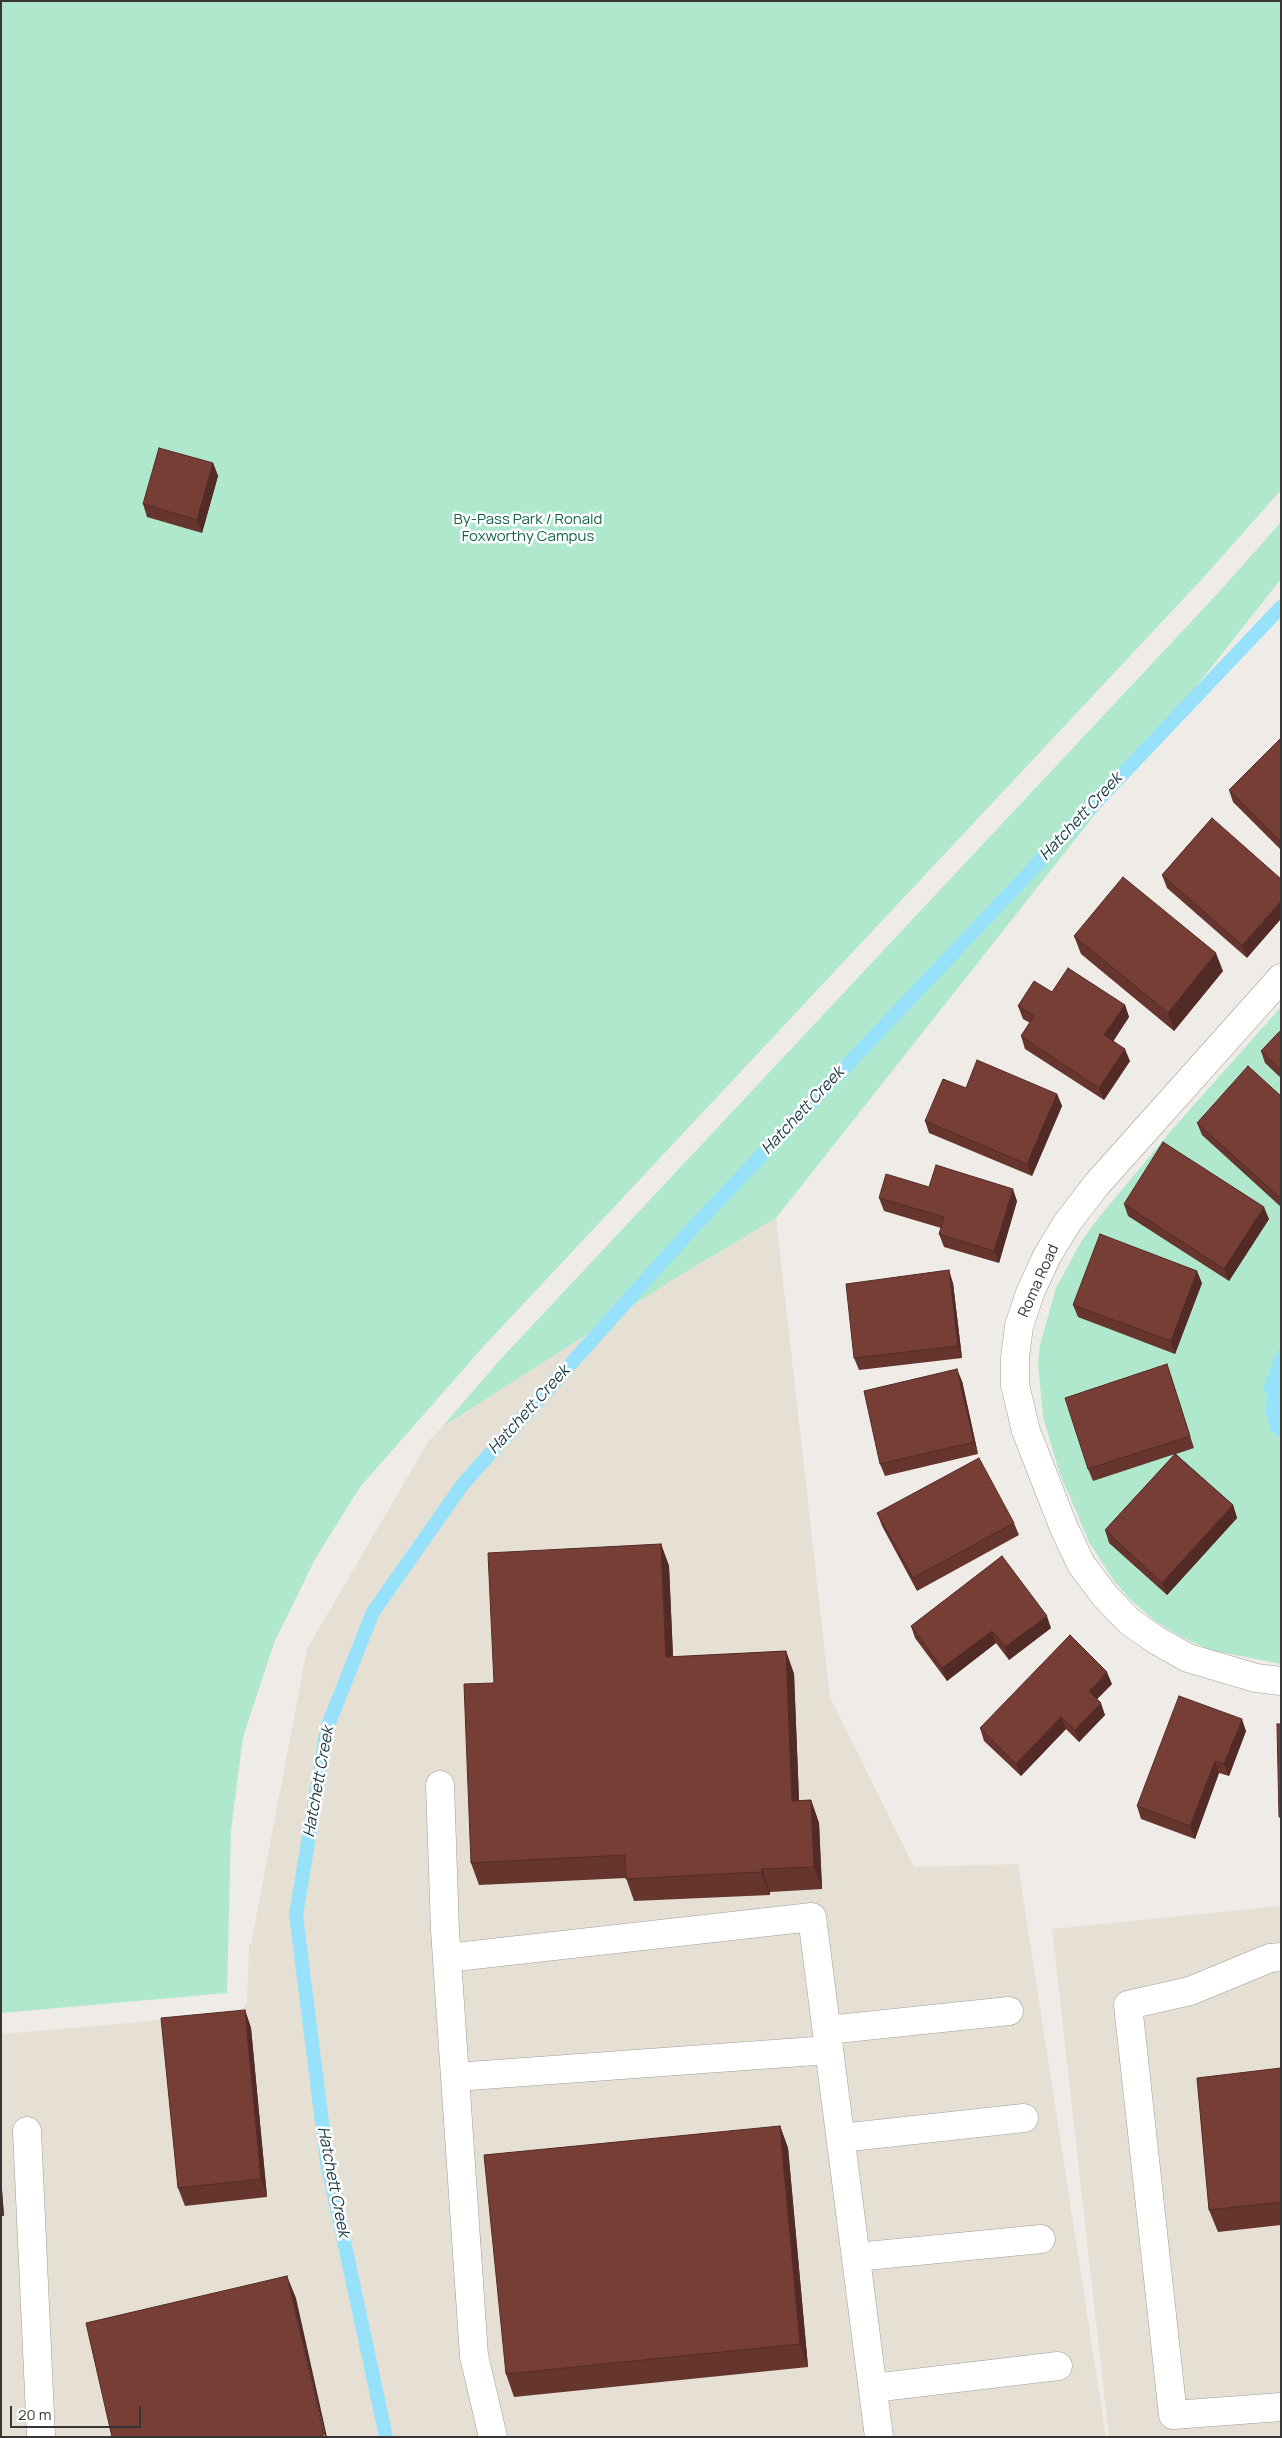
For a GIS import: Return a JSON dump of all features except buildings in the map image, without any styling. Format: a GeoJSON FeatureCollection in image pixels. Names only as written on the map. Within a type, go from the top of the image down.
{"type":"FeatureCollection","features":[{"type":"Feature","properties":{"kind":"street","name":"Roma Road"},"geometry":{"type":"LineString","coordinates":[[1281,978],[1097,1184],[1067,1222],[1048,1256],[1027,1302],[1020,1326],[1015,1358],[1015,1385],[1026,1431],[1064,1528],[1081,1564],[1105,1596],[1129,1621],[1156,1640],[1188,1658],[1256,1678],[1281,1681]]}},
{"type":"Feature","properties":{"kind":"street"},"geometry":{"type":"LineString","coordinates":[[440,1786],[447,1958],[474,2356],[492,2437]]}},
{"type":"Feature","properties":{"kind":"street"},"geometry":{"type":"LineString","coordinates":[[447,1958],[812,1917],[879,2437]]}},
{"type":"Feature","properties":{"kind":"street"},"geometry":{"type":"LineString","coordinates":[[1281,1957],[1270,1958],[1190,1991],[1128,2005],[1174,2415],[1281,2406]]}},
{"type":"Feature","properties":{"kind":"street"},"geometry":{"type":"LineString","coordinates":[[455,2077],[828,2040],[1009,2011]]}},
{"type":"Feature","properties":{"kind":"street"},"geometry":{"type":"LineString","coordinates":[[841,2138],[1024,2118]]}},
{"type":"Feature","properties":{"kind":"street"},"geometry":{"type":"LineString","coordinates":[[27,2131],[41,2437]]}},
{"type":"Feature","properties":{"kind":"street"},"geometry":{"type":"LineString","coordinates":[[856,2257],[1041,2238]]}},
{"type":"Feature","properties":{"kind":"street"},"geometry":{"type":"LineString","coordinates":[[873,2388],[1058,2366]]}},
{"type":"Feature","properties":{"kind":"shaded area"},"geometry":{"type":"Polygon","coordinates":[[[776,1218],[830,1697],[914,1867],[1018,1864],[1106,2437],[1,2437],[1,2034],[231,2014],[243,2008],[247,2002],[249,1944],[251,1944],[307,1649],[428,1442],[442,1427],[674,1279],[776,1218]]]}},
{"type":"Feature","properties":{"kind":"shaded area"},"geometry":{"type":"Polygon","coordinates":[[[1281,1906],[1281,2437],[1109,2437],[1052,1929],[1281,1906]]]}},
{"type":"Feature","properties":{"kind":"green space","name":"By-Pass Park / Ronald Foxworthy Campus"},"geometry":{"type":"Polygon","coordinates":[[[1,1],[1281,1],[1281,490],[1203,578],[483,1347],[360,1487],[315,1559],[274,1643],[243,1737],[231,1830],[227,1993],[1,2013],[1,1]]]}},
{"type":"Feature","properties":{"kind":"green space"},"geometry":{"type":"Polygon","coordinates":[[[1281,522],[1281,579],[776,1218],[674,1279],[442,1427],[499,1361],[1219,592],[1281,522]]]}},
{"type":"Feature","properties":{"kind":"green space"},"geometry":{"type":"Polygon","coordinates":[[[1281,1007],[1281,1664],[1210,1650],[1180,1636],[1155,1621],[1130,1599],[1114,1581],[1089,1542],[1060,1474],[1043,1417],[1038,1364],[1040,1345],[1056,1288],[1081,1242],[1096,1221],[1170,1132],[1281,1007]]]}},
{"type":"Feature","properties":{"kind":"water"},"geometry":{"type":"Polygon","coordinates":[[[1281,1345],[1281,1438],[1271,1431],[1265,1412],[1268,1395],[1263,1389],[1274,1358],[1281,1345]]]}},
{"type":"Feature","properties":{"kind":"waterway","name":"Hatchett Creek"},"geometry":{"type":"LineString","coordinates":[[386,2437],[327,2162],[296,1915],[327,1728],[373,1612],[463,1484],[689,1232],[1281,607]]}}]}
